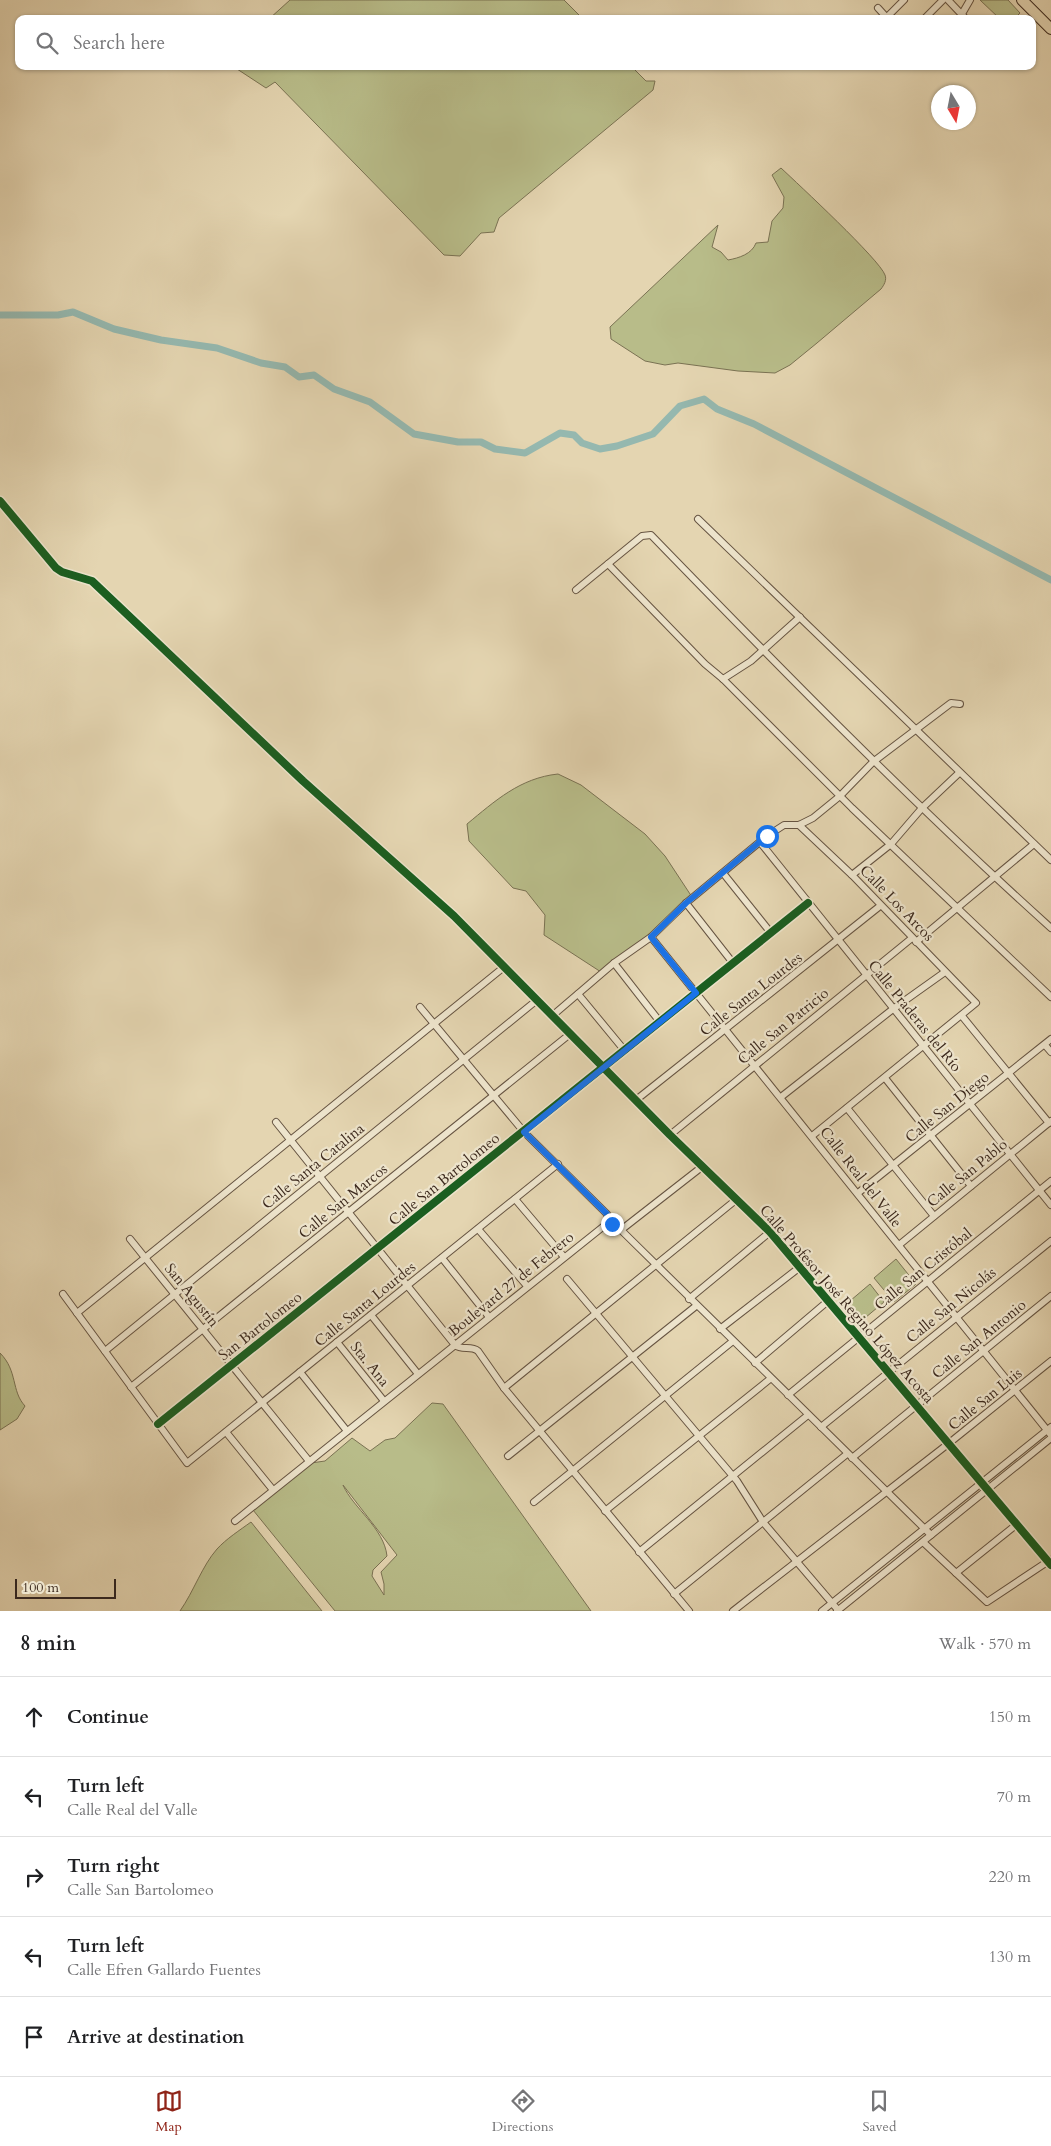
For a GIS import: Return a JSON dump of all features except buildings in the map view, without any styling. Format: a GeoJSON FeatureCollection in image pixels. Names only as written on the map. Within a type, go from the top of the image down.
{"type":"FeatureCollection","features":[{"type":"Feature","properties":{"kind":"main road"},"geometry":{"type":"LineString","coordinates":[[1022,0],[1051,29]]}},
{"type":"Feature","properties":{"kind":"street"},"geometry":{"type":"LineString","coordinates":[[891,15],[904,0]]}},
{"type":"Feature","properties":{"kind":"street"},"geometry":{"type":"LineString","coordinates":[[928,15],[943,0]]}},
{"type":"Feature","properties":{"kind":"street"},"geometry":{"type":"LineString","coordinates":[[948,0],[960,15]]}},
{"type":"Feature","properties":{"kind":"street"},"geometry":{"type":"LineString","coordinates":[[964,15],[970,0]]}},
{"type":"Feature","properties":{"kind":"street"},"geometry":{"type":"LineString","coordinates":[[878,8],[885,15]]}},
{"type":"Feature","properties":{"kind":"street","name":"Calle Profesor José Regino López Acosta"},"geometry":{"type":"LineString","coordinates":[[0,501],[56,568],[62,572],[92,581],[304,781],[454,916],[670,1135],[770,1232],[981,1484],[1050,1562]]}},
{"type":"Feature","properties":{"kind":"street"},"geometry":{"type":"LineString","coordinates":[[698,519],[1051,860]]}},
{"type":"Feature","properties":{"kind":"street"},"geometry":{"type":"LineString","coordinates":[[576,590],[642,536],[651,536],[874,762],[995,878],[1051,928]]}},
{"type":"Feature","properties":{"kind":"street"},"geometry":{"type":"LineString","coordinates":[[608,564],[705,664],[724,679],[940,894],[958,908],[1051,997]]}},
{"type":"Feature","properties":{"kind":"street"},"geometry":{"type":"LineString","coordinates":[[724,679],[751,661],[800,617]]}},
{"type":"Feature","properties":{"kind":"street"},"geometry":{"type":"LineString","coordinates":[[552,1016],[614,964],[651,937],[686,903],[760,842],[784,825],[799,825],[813,818],[840,796],[874,762],[951,703],[960,704]]}},
{"type":"Feature","properties":{"kind":"street"},"geometry":{"type":"LineString","coordinates":[[852,875],[891,844],[922,808],[959,773]]}},
{"type":"Feature","properties":{"kind":"street","name":"Calle Los Arcos"},"geometry":{"type":"LineString","coordinates":[[799,825],[852,875],[975,1002],[962,1016]]}},
{"type":"Feature","properties":{"kind":"street","name":"Calle Praderas del Río"},"geometry":{"type":"LineString","coordinates":[[760,842],[1051,1205]]}},
{"type":"Feature","properties":{"kind":"street","name":"Calle San Patricio"},"geometry":{"type":"LineString","coordinates":[[670,1135],[866,975],[958,908],[1034,844]]}},
{"type":"Feature","properties":{"kind":"street"},"geometry":{"type":"LineString","coordinates":[[723,873],[771,933]]}},
{"type":"Feature","properties":{"kind":"street"},"geometry":{"type":"LineString","coordinates":[[686,903],[733,964]]}},
{"type":"Feature","properties":{"kind":"street","name":"Calle San Bartolomeo"},"geometry":{"type":"LineString","coordinates":[[378,1250],[808,903]]}},
{"type":"Feature","properties":{"kind":"street","name":"Calle Santa Lourdes"},"geometry":{"type":"LineString","coordinates":[[636,1100],[880,906]]}},
{"type":"Feature","properties":{"kind":"street","name":"Calle Real del Valle"},"geometry":{"type":"LineString","coordinates":[[651,937],[899,1244],[926,1282],[1050,1432]]}},
{"type":"Feature","properties":{"kind":"street"},"geometry":{"type":"LineString","coordinates":[[614,964],[660,1022]]}},
{"type":"Feature","properties":{"kind":"street"},"geometry":{"type":"LineString","coordinates":[[77,1313],[504,967]]}},
{"type":"Feature","properties":{"kind":"street"},"geometry":{"type":"LineString","coordinates":[[781,1097],[945,972]]}},
{"type":"Feature","properties":{"kind":"street"},"geometry":{"type":"LineString","coordinates":[[578,994],[624,1051]]}},
{"type":"Feature","properties":{"kind":"street","name":"Calle Santa Catalina"},"geometry":{"type":"LineString","coordinates":[[105,1351],[537,1000]]}},
{"type":"Feature","properties":{"kind":"street"},"geometry":{"type":"LineString","coordinates":[[420,1007],[524,1132],[607,1214],[609,1222],[621,1230],[696,1306],[931,1535]]}},
{"type":"Feature","properties":{"kind":"street"},"geometry":{"type":"LineString","coordinates":[[812,1136],[962,1016],[1050,1122]]}},
{"type":"Feature","properties":{"kind":"street","name":"Calle San Marcos"},"geometry":{"type":"LineString","coordinates":[[132,1387],[570,1034]]}},
{"type":"Feature","properties":{"kind":"street","name":"Calle San Diego"},"geometry":{"type":"LineString","coordinates":[[858,1193],[1051,1040]]}},
{"type":"Feature","properties":{"kind":"street"},"geometry":{"type":"LineString","coordinates":[[1044,1045],[1051,1052]]}},
{"type":"Feature","properties":{"kind":"street"},"geometry":{"type":"LineString","coordinates":[[885,1078],[971,1186]]}},
{"type":"Feature","properties":{"kind":"street"},"geometry":{"type":"LineString","coordinates":[[847,1108],[934,1216]]}},
{"type":"Feature","properties":{"kind":"street"},"geometry":{"type":"LineString","coordinates":[[276,1122],[455,1344],[459,1348],[472,1348],[478,1351],[504,1388],[604,1511],[689,1611]]}},
{"type":"Feature","properties":{"kind":"street","name":"Calle San Pablo"},"geometry":{"type":"LineString","coordinates":[[899,1244],[1050,1122]]}},
{"type":"Feature","properties":{"kind":"street","name":"Calle Santa Lourdes"},"geometry":{"type":"LineString","coordinates":[[158,1424],[187,1463],[558,1164]]}},
{"type":"Feature","properties":{"kind":"street"},"geometry":{"type":"LineString","coordinates":[[621,1230],[703,1166]]}},
{"type":"Feature","properties":{"kind":"street","name":"Calle San Cristóbal"},"geometry":{"type":"LineString","coordinates":[[788,1395],[1051,1181]]}},
{"type":"Feature","properties":{"kind":"street"},"geometry":{"type":"LineString","coordinates":[[515,1199],[564,1257]]}},
{"type":"Feature","properties":{"kind":"street"},"geometry":{"type":"LineString","coordinates":[[504,1388],[737,1199]]}},
{"type":"Feature","properties":{"kind":"street","name":"Boulevard 27 de Febrero"},"geometry":{"type":"LineString","coordinates":[[235,1520],[609,1222]]}},
{"type":"Feature","properties":{"kind":"street"},"geometry":{"type":"LineString","coordinates":[[478,1229],[527,1286]]}},
{"type":"Feature","properties":{"kind":"street"},"geometry":{"type":"LineString","coordinates":[[689,1299],[770,1232]]}},
{"type":"Feature","properties":{"kind":"street","name":"San Agustín"},"geometry":{"type":"LineString","coordinates":[[130,1239],[309,1461]]}},
{"type":"Feature","properties":{"kind":"street","name":"Calle San Nicolás"},"geometry":{"type":"LineString","coordinates":[[821,1427],[1051,1241]]}},
{"type":"Feature","properties":{"kind":"street","name":"San Bartolomeo"},"geometry":{"type":"LineString","coordinates":[[158,1424],[378,1250]]}},
{"type":"Feature","properties":{"kind":"street"},"geometry":{"type":"LineString","coordinates":[[442,1258],[489,1316]]}},
{"type":"Feature","properties":{"kind":"street"},"geometry":{"type":"LineString","coordinates":[[720,1329],[800,1267]]}},
{"type":"Feature","properties":{"kind":"street"},"geometry":{"type":"LineString","coordinates":[[567,1279],[700,1436],[754,1506],[763,1522],[837,1611],[987,1490],[1050,1432]]}},
{"type":"Feature","properties":{"kind":"street"},"geometry":{"type":"LineString","coordinates":[[63,1294],[158,1424]]}},
{"type":"Feature","properties":{"kind":"street","name":"Calle San Antonio"},"geometry":{"type":"LineString","coordinates":[[674,1594],[763,1522],[916,1406],[1051,1296]]}},
{"type":"Feature","properties":{"kind":"street"},"geometry":{"type":"LineString","coordinates":[[754,1363],[828,1301]]}},
{"type":"Feature","properties":{"kind":"street"},"geometry":{"type":"LineString","coordinates":[[508,1456],[696,1306]]}},
{"type":"Feature","properties":{"kind":"street"},"geometry":{"type":"LineString","coordinates":[[371,1315],[418,1374]]}},
{"type":"Feature","properties":{"kind":"street"},"geometry":{"type":"LineString","coordinates":[[534,1502],[733,1341]]}},
{"type":"Feature","properties":{"kind":"street","name":"Sta. Ana"},"geometry":{"type":"LineString","coordinates":[[337,1342],[384,1401]]}},
{"type":"Feature","properties":{"kind":"street","name":"Calle San Luis"},"geometry":{"type":"LineString","coordinates":[[733,1611],[796,1560],[948,1444],[1051,1361]]}},
{"type":"Feature","properties":{"kind":"street"},"geometry":{"type":"LineString","coordinates":[[300,1372],[347,1431]]}},
{"type":"Feature","properties":{"kind":"street"},"geometry":{"type":"LineString","coordinates":[[604,1511],[770,1378]]}},
{"type":"Feature","properties":{"kind":"street"},"geometry":{"type":"LineString","coordinates":[[639,1552],[808,1415]]}},
{"type":"Feature","properties":{"kind":"street"},"geometry":{"type":"LineString","coordinates":[[226,1432],[273,1490]]}},
{"type":"Feature","properties":{"kind":"street"},"geometry":{"type":"LineString","coordinates":[[822,1611],[981,1484],[1050,1432]]}},
{"type":"Feature","properties":{"kind":"street"},"geometry":{"type":"LineString","coordinates":[[956,1573],[1016,1524]]}},
{"type":"Feature","properties":{"kind":"street"},"geometry":{"type":"LineString","coordinates":[[923,1542],[985,1602],[989,1602],[1050,1562]]}},
{"type":"Feature","properties":{"kind":"green space"},"geometry":{"type":"Polygon","coordinates":[[[290,0],[564,0],[579,15],[273,15],[290,0]]]}},
{"type":"Feature","properties":{"kind":"green space"},"geometry":{"type":"Polygon","coordinates":[[[980,0],[1008,0],[1020,13],[1018,15],[996,15],[980,0]]]}},
{"type":"Feature","properties":{"kind":"green space"},"geometry":{"type":"Polygon","coordinates":[[[239,70],[635,70],[646,81],[655,81],[653,90],[499,218],[494,232],[481,233],[460,256],[444,255],[275,82],[266,88],[239,70]]]}},
{"type":"Feature","properties":{"kind":"green space"},"geometry":{"type":"Polygon","coordinates":[[[781,168],[838,222],[880,267],[886,279],[881,289],[790,365],[775,373],[738,371],[678,363],[665,365],[645,361],[611,339],[610,327],[718,225],[712,247],[721,252],[728,260],[748,253],[756,243],[768,242],[772,221],[783,208],[784,197],[772,175],[781,168]]]}},
{"type":"Feature","properties":{"kind":"green space"},"geometry":{"type":"Polygon","coordinates":[[[558,774],[581,785],[645,834],[665,856],[692,897],[688,905],[601,972],[544,935],[545,915],[526,891],[513,888],[469,841],[467,824],[498,799],[532,780],[558,774]]]}},
{"type":"Feature","properties":{"kind":"green space"},"geometry":{"type":"Polygon","coordinates":[[[896,1259],[916,1284],[894,1302],[874,1278],[896,1259]]]}},
{"type":"Feature","properties":{"kind":"green space"},"geometry":{"type":"Polygon","coordinates":[[[870,1284],[884,1302],[859,1323],[844,1306],[870,1284]]]}},
{"type":"Feature","properties":{"kind":"green space"},"geometry":{"type":"Polygon","coordinates":[[[0,1353],[10,1367],[18,1394],[25,1406],[17,1419],[0,1430],[0,1353]]]}},
{"type":"Feature","properties":{"kind":"green space"},"geometry":{"type":"Polygon","coordinates":[[[432,1403],[443,1404],[591,1611],[335,1611],[253,1510],[311,1463],[325,1461],[352,1438],[370,1451],[385,1440],[395,1438],[432,1403]],[[343,1485],[374,1527],[385,1546],[387,1556],[373,1570],[372,1576],[384,1595],[381,1572],[397,1555],[343,1485]]]}},
{"type":"Feature","properties":{"kind":"green space"},"geometry":{"type":"Polygon","coordinates":[[[251,1522],[322,1611],[180,1611],[217,1549],[251,1522]]]}},
{"type":"Feature","properties":{"kind":"waterway"},"geometry":{"type":"LineString","coordinates":[[0,315],[58,315],[73,312],[114,329],[161,340],[217,348],[261,363],[285,367],[299,377],[314,375],[334,389],[370,402],[414,434],[458,442],[481,442],[495,449],[525,453],[560,433],[574,435],[582,443],[600,449],[617,446],[653,434],[680,406],[704,399],[717,409],[754,424],[1051,580]]}},
{"type":"Feature","properties":{"kind":"cycle path"},"geometry":{"type":"LineString","coordinates":[[0,501],[56,568],[62,572],[92,581],[303,781],[454,916],[670,1135],[770,1232],[1051,1565]]}},
{"type":"Feature","properties":{"kind":"cycle path"},"geometry":{"type":"LineString","coordinates":[[158,1424],[808,903]]}},
{"type":"Feature","properties":{"kind":"route"},"geometry":{"type":"LineString","coordinates":[[612,1224],[609,1222],[607,1214],[524,1132],[696,993],[651,937],[686,903],[767,836]]}}]}
